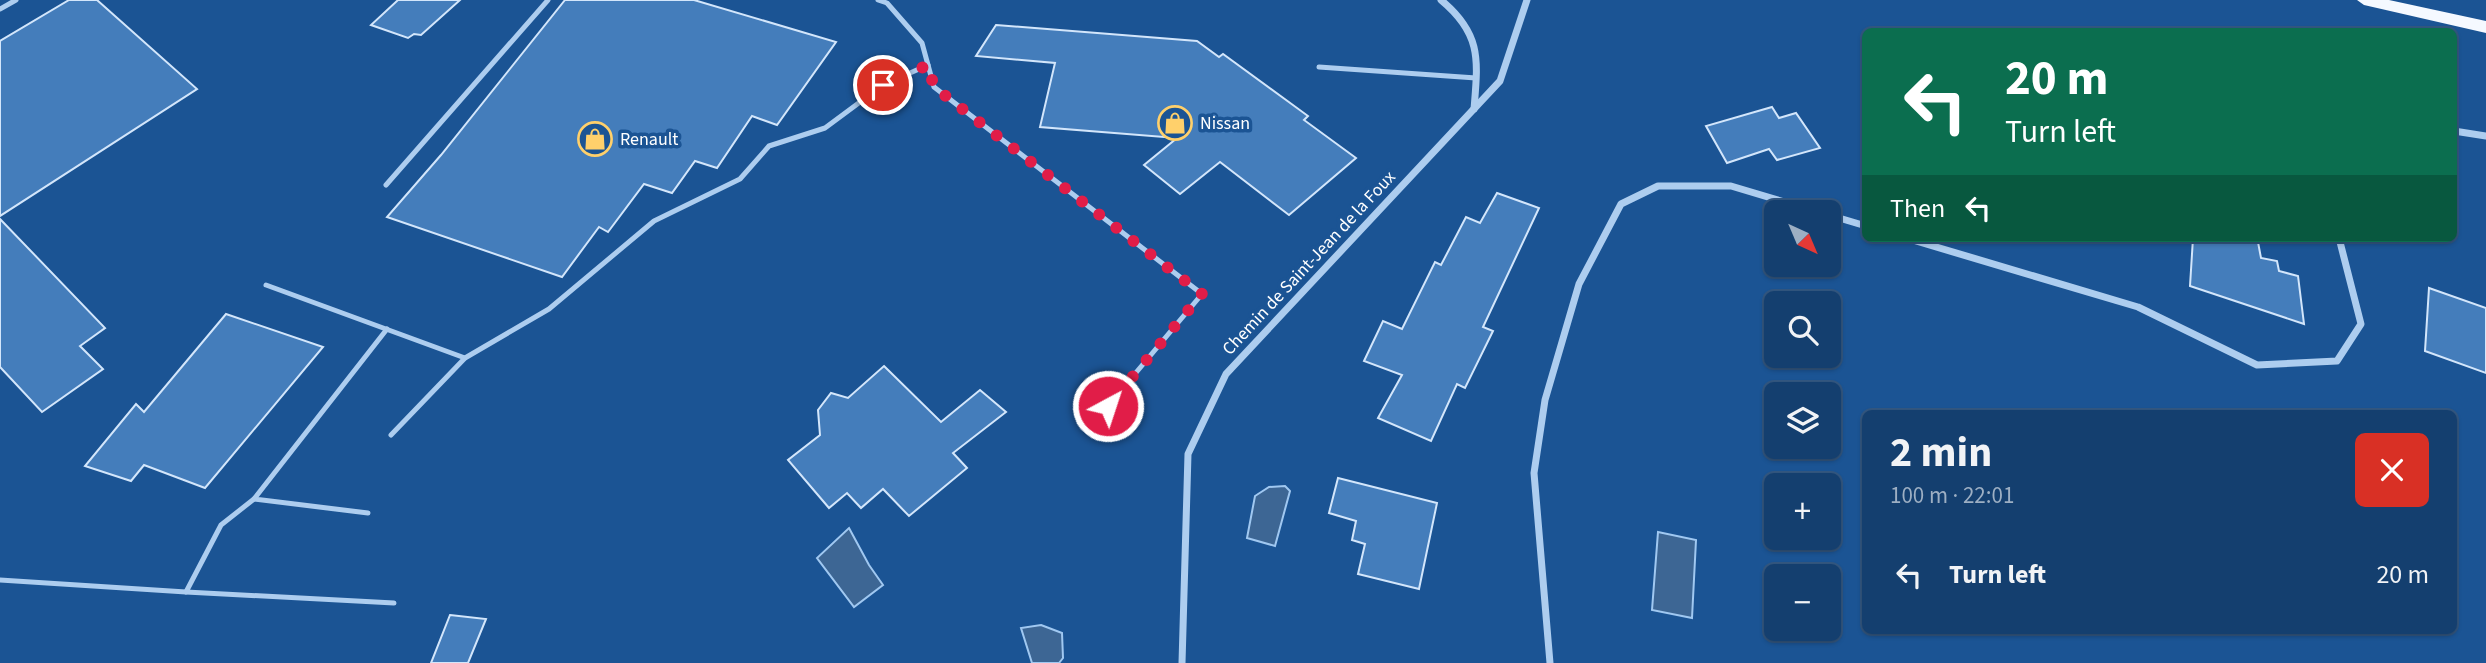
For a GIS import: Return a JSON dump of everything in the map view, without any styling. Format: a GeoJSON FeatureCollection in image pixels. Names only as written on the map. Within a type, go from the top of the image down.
{"type":"FeatureCollection","features":[{"type":"Feature","properties":{"kind":"main road"},"geometry":{"type":"LineString","coordinates":[[2364,0],[2486,27]]}},
{"type":"Feature","properties":{"kind":"street"},"geometry":{"type":"LineString","coordinates":[[1441,0],[1459,13],[1471,32],[1479,55],[1474,109]]}},
{"type":"Feature","properties":{"kind":"street","name":"Chemin de Saint-Jean de la Foux"},"geometry":{"type":"LineString","coordinates":[[1182,663],[1188,454],[1226,374],[1500,81],[1527,0]]}},
{"type":"Feature","properties":{"kind":"street"},"geometry":{"type":"LineString","coordinates":[[2457,131],[2486,136]]}},
{"type":"Feature","properties":{"kind":"street"},"geometry":{"type":"LineString","coordinates":[[1550,663],[1534,473],[1544,412],[1579,284],[1621,204],[1658,186],[1731,186],[1778,200]]}},
{"type":"Feature","properties":{"kind":"street"},"geometry":{"type":"LineString","coordinates":[[1841,219],[1862,225]]}},
{"type":"Feature","properties":{"kind":"street"},"geometry":{"type":"LineString","coordinates":[[1919,242],[2137,307],[2257,365],[2337,361],[2361,324],[2340,242]]}},
{"type":"Feature","properties":{"kind":"lane"},"geometry":{"type":"LineString","coordinates":[[0,9],[16,0]]}},
{"type":"Feature","properties":{"kind":"lane"},"geometry":{"type":"LineString","coordinates":[[386,185],[548,0]]}},
{"type":"Feature","properties":{"kind":"lane"},"geometry":{"type":"LineString","coordinates":[[878,0],[890,1],[922,43],[934,87],[1202,294],[1108,406]]}},
{"type":"Feature","properties":{"kind":"lane"},"geometry":{"type":"LineString","coordinates":[[391,435],[465,358],[549,309],[654,221],[740,180],[769,146],[824,128],[883,85],[928,65]]}},
{"type":"Feature","properties":{"kind":"lane"},"geometry":{"type":"LineString","coordinates":[[1319,67],[1476,78]]}},
{"type":"Feature","properties":{"kind":"lane"},"geometry":{"type":"LineString","coordinates":[[267,285],[465,358]]}},
{"type":"Feature","properties":{"kind":"lane"},"geometry":{"type":"LineString","coordinates":[[186,592],[222,525],[254,499],[387,329]]}},
{"type":"Feature","properties":{"kind":"lane"},"geometry":{"type":"LineString","coordinates":[[254,499],[368,513]]}},
{"type":"Feature","properties":{"kind":"lane"},"geometry":{"type":"LineString","coordinates":[[0,580],[394,603]]}},
{"type":"Feature","properties":{"kind":"water"},"geometry":{"type":"Polygon","coordinates":[[[1285,486],[1290,491],[1275,546],[1247,538],[1255,496],[1269,487],[1285,486]]]}},
{"type":"Feature","properties":{"kind":"water"},"geometry":{"type":"Polygon","coordinates":[[[849,528],[883,585],[854,607],[817,558],[849,528]]]}},
{"type":"Feature","properties":{"kind":"water"},"geometry":{"type":"Polygon","coordinates":[[[1658,532],[1696,540],[1692,618],[1652,610],[1658,532]]]}},
{"type":"Feature","properties":{"kind":"water"},"geometry":{"type":"Polygon","coordinates":[[[1041,625],[1062,633],[1063,658],[1059,663],[1032,663],[1021,628],[1041,625]]]}},
{"type":"Feature","properties":{"kind":"building"},"geometry":{"type":"Polygon","coordinates":[[[69,0],[97,0],[197,89],[0,216],[0,41],[69,0]]]}},
{"type":"Feature","properties":{"kind":"building"},"geometry":{"type":"Polygon","coordinates":[[[398,0],[460,0],[421,35],[414,34],[408,38],[371,25],[398,0]]]}},
{"type":"Feature","properties":{"kind":"building","name":"Renault"},"geometry":{"type":"Polygon","coordinates":[[[565,0],[694,0],[836,42],[777,125],[752,116],[717,168],[695,161],[672,193],[644,184],[608,232],[599,227],[562,277],[387,217],[441,155],[565,0]]]}},
{"type":"Feature","properties":{"kind":"building","name":"Nissan"},"geometry":{"type":"Polygon","coordinates":[[[996,25],[1197,41],[1219,57],[1223,54],[1308,116],[1304,120],[1356,158],[1289,215],[1220,162],[1180,194],[1144,165],[1177,138],[1040,127],[1055,63],[976,56],[996,25]]]}},
{"type":"Feature","properties":{"kind":"building"},"geometry":{"type":"Polygon","coordinates":[[[1772,107],[1779,118],[1796,113],[1820,148],[1777,160],[1769,149],[1727,163],[1706,126],[1772,107]]]}},
{"type":"Feature","properties":{"kind":"building"},"geometry":{"type":"Polygon","coordinates":[[[1497,193],[1539,208],[1483,327],[1493,331],[1465,388],[1457,384],[1431,441],[1378,418],[1402,375],[1364,361],[1383,321],[1402,329],[1435,262],[1441,265],[1466,217],[1480,223],[1497,193]]]}},
{"type":"Feature","properties":{"kind":"building"},"geometry":{"type":"Polygon","coordinates":[[[0,219],[105,328],[80,346],[103,369],[42,412],[0,367],[0,219]]]}},
{"type":"Feature","properties":{"kind":"building"},"geometry":{"type":"Polygon","coordinates":[[[2193,242],[2258,242],[2261,258],[2277,261],[2279,271],[2298,276],[2304,324],[2190,286],[2193,242]]]}},
{"type":"Feature","properties":{"kind":"building"},"geometry":{"type":"Polygon","coordinates":[[[2429,288],[2486,308],[2486,373],[2425,351],[2429,288]]]}},
{"type":"Feature","properties":{"kind":"building"},"geometry":{"type":"Polygon","coordinates":[[[226,314],[323,347],[205,488],[144,465],[131,481],[85,466],[136,404],[144,412],[226,314]]]}},
{"type":"Feature","properties":{"kind":"building"},"geometry":{"type":"Polygon","coordinates":[[[884,366],[941,422],[980,390],[1006,412],[953,453],[967,468],[909,516],[883,489],[861,508],[847,493],[829,508],[788,460],[820,435],[818,410],[831,393],[848,398],[884,366]]]}},
{"type":"Feature","properties":{"kind":"building"},"geometry":{"type":"Polygon","coordinates":[[[1338,478],[1437,503],[1419,589],[1358,574],[1365,544],[1352,540],[1356,521],[1329,513],[1338,478]]]}},
{"type":"Feature","properties":{"kind":"building"},"geometry":{"type":"Polygon","coordinates":[[[450,615],[486,619],[468,663],[431,663],[450,615]]]}},
{"type":"Feature","properties":{"kind":"place","name":"Nissan"},"geometry":{"type":"Point","coordinates":[1175,123]}},
{"type":"Feature","properties":{"kind":"place","name":"Renault"},"geometry":{"type":"Point","coordinates":[595,139]}},
{"type":"Feature","properties":{"kind":"route"},"geometry":{"type":"LineString","coordinates":[[883,85],[928,65],[934,87],[1082,198],[1202,294],[1108,406]]}}]}
